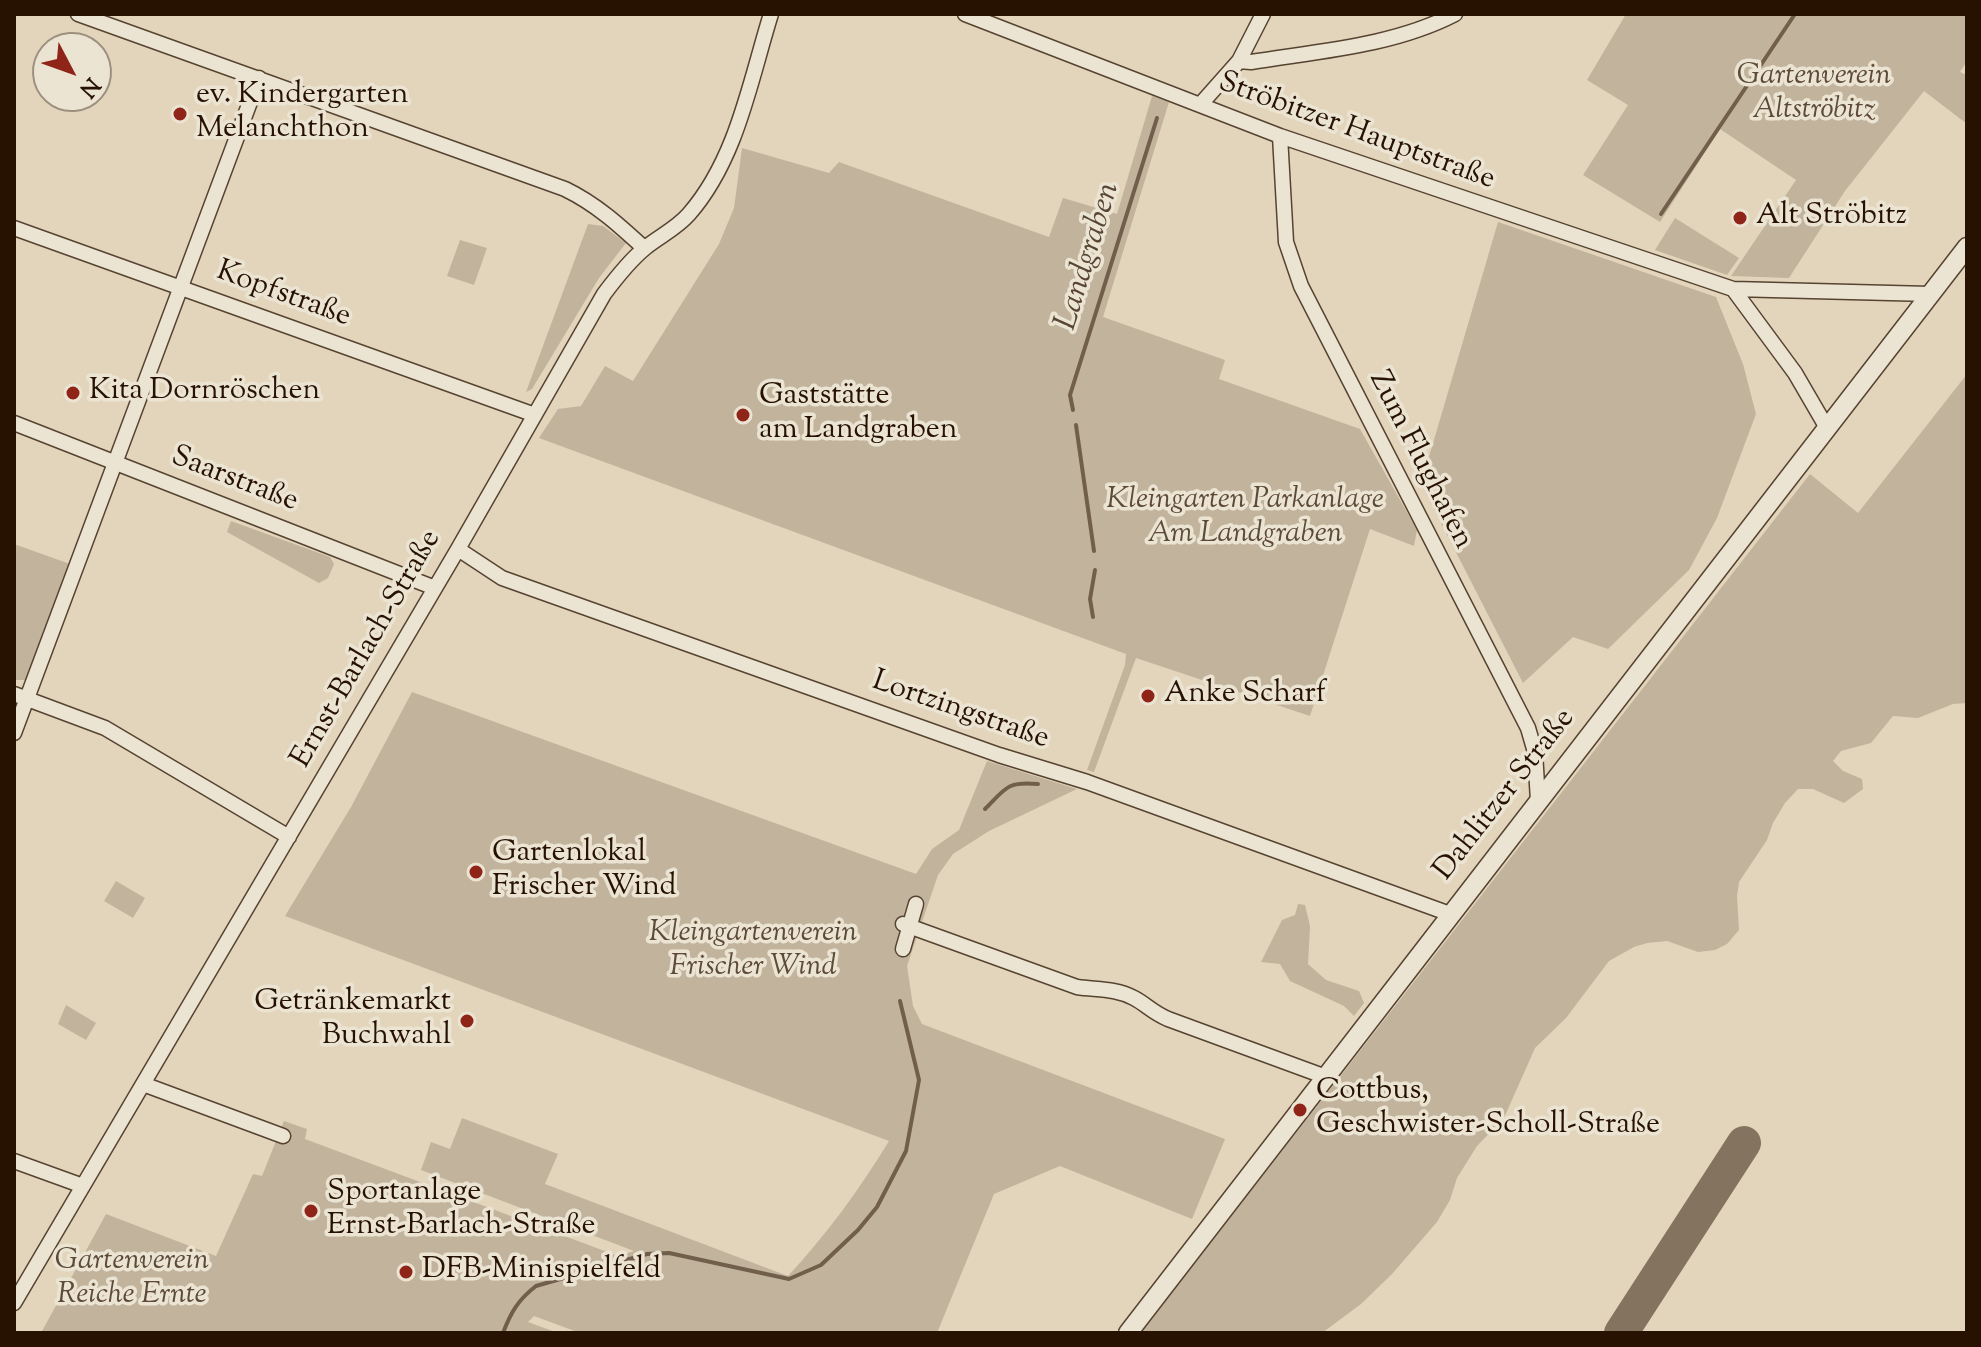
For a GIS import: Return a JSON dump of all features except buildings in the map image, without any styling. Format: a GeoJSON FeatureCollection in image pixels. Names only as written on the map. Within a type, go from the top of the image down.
{"type":"FeatureCollection","features":[{"type":"Feature","properties":{"kind":"street"},"geometry":{"type":"LineString","coordinates":[[78,14],[565,189],[583,197],[613,218],[644,248]]}},
{"type":"Feature","properties":{"kind":"street","name":"Ernst-Barlach-Straße"},"geometry":{"type":"LineString","coordinates":[[14,1303],[458,549],[604,294],[644,248],[688,215],[708,188],[738,123],[771,14]]}},
{"type":"Feature","properties":{"kind":"street","name":"Ströbitzer Hauptstraße"},"geometry":{"type":"LineString","coordinates":[[965,14],[1280,136],[1733,289],[1930,294]]}},
{"type":"Feature","properties":{"kind":"street"},"geometry":{"type":"LineString","coordinates":[[1200,105],[1239,61],[1263,14]]}},
{"type":"Feature","properties":{"kind":"street"},"geometry":{"type":"LineString","coordinates":[[1239,61],[1251,62],[1386,39],[1412,33],[1455,14]]}},
{"type":"Feature","properties":{"kind":"street"},"geometry":{"type":"LineString","coordinates":[[14,733],[20,697],[115,462],[259,78]]}},
{"type":"Feature","properties":{"kind":"street","name":"Zum Flughafen"},"geometry":{"type":"LineString","coordinates":[[1280,136],[1286,242],[1301,286],[1528,728],[1535,752],[1538,801]]}},
{"type":"Feature","properties":{"kind":"street","name":"Kopfstraße"},"geometry":{"type":"LineString","coordinates":[[14,228],[535,415]]}},
{"type":"Feature","properties":{"kind":"street","name":"Dahlitzer Straße"},"geometry":{"type":"LineString","coordinates":[[1128,1333],[1967,247]]}},
{"type":"Feature","properties":{"kind":"street"},"geometry":{"type":"LineString","coordinates":[[1733,289],[1795,373],[1827,428]]}},
{"type":"Feature","properties":{"kind":"street","name":"Saarstraße"},"geometry":{"type":"LineString","coordinates":[[14,423],[435,588]]}},
{"type":"Feature","properties":{"kind":"street","name":"Lortzingstraße"},"geometry":{"type":"LineString","coordinates":[[458,549],[502,578],[999,755],[1087,782],[1450,914]]}},
{"type":"Feature","properties":{"kind":"street"},"geometry":{"type":"LineString","coordinates":[[20,697],[105,728],[289,837]]}},
{"type":"Feature","properties":{"kind":"street"},"geometry":{"type":"LineString","coordinates":[[903,949],[907,925],[916,904]]}},
{"type":"Feature","properties":{"kind":"street"},"geometry":{"type":"LineString","coordinates":[[907,925],[1077,987],[1105,988],[1135,998],[1159,1015],[1326,1077]]}},
{"type":"Feature","properties":{"kind":"street"},"geometry":{"type":"LineString","coordinates":[[143,1084],[283,1136]]}},
{"type":"Feature","properties":{"kind":"street"},"geometry":{"type":"LineString","coordinates":[[14,1161],[83,1186]]}},
{"type":"Feature","properties":{"kind":"green space","name":"Gartenverein Altströbitz"},"geometry":{"type":"Polygon","coordinates":[[[1626,14],[1967,14],[1967,61],[1960,72],[1967,75],[1967,124],[1924,91],[1845,191],[1789,278],[1731,276],[1796,180],[1720,129],[1660,222],[1583,175],[1628,105],[1587,80],[1626,14]]]}},
{"type":"Feature","properties":{"kind":"green space","name":"Kleingarten Parkanlage Am Landgraben"},"geometry":{"type":"Polygon","coordinates":[[[1152,96],[1169,102],[1103,317],[1225,360],[1219,379],[1360,429],[1417,530],[1414,546],[1370,529],[1310,716],[1136,658],[1094,772],[1087,770],[1125,665],[1126,654],[539,438],[558,409],[581,406],[605,366],[633,381],[719,244],[734,208],[742,148],[829,173],[839,162],[1049,237],[1063,198],[1117,214],[1152,96]]]}},
{"type":"Feature","properties":{"kind":"green space"},"geometry":{"type":"Polygon","coordinates":[[[1675,218],[1739,258],[1727,275],[1655,250],[1675,218]]]}},
{"type":"Feature","properties":{"kind":"green space"},"geometry":{"type":"Polygon","coordinates":[[[1498,222],[1716,297],[1743,364],[1756,414],[1717,518],[1689,570],[1608,649],[1573,637],[1523,683],[1421,484],[1498,222]]]}},
{"type":"Feature","properties":{"kind":"green space"},"geometry":{"type":"Polygon","coordinates":[[[588,224],[603,226],[626,243],[599,278],[532,389],[526,392],[588,224]]]}},
{"type":"Feature","properties":{"kind":"green space"},"geometry":{"type":"Polygon","coordinates":[[[460,240],[487,248],[474,285],[447,276],[460,240]]]}},
{"type":"Feature","properties":{"kind":"green space"},"geometry":{"type":"Polygon","coordinates":[[[1967,374],[1967,703],[1953,704],[1918,718],[1893,716],[1871,743],[1841,751],[1833,761],[1843,771],[1862,779],[1863,789],[1844,803],[1813,789],[1798,789],[1785,803],[1767,840],[1739,882],[1739,930],[1727,944],[1715,950],[1698,952],[1667,941],[1647,943],[1609,961],[1566,1018],[1535,1048],[1504,1118],[1477,1146],[1457,1178],[1450,1200],[1437,1222],[1361,1304],[1322,1333],[1140,1333],[1810,474],[1858,513],[1967,374]]]}},
{"type":"Feature","properties":{"kind":"green space"},"geometry":{"type":"Polygon","coordinates":[[[231,521],[330,557],[334,564],[328,578],[319,583],[227,532],[231,521]]]}},
{"type":"Feature","properties":{"kind":"green space"},"geometry":{"type":"Polygon","coordinates":[[[14,544],[70,564],[28,680],[14,680],[14,544]]]}},
{"type":"Feature","properties":{"kind":"green space"},"geometry":{"type":"Polygon","coordinates":[[[412,692],[916,874],[932,849],[959,830],[987,761],[1077,789],[989,831],[953,854],[938,875],[907,966],[913,1006],[922,1024],[1225,1139],[1192,1219],[1060,1166],[994,1194],[937,1333],[580,1333],[534,1316],[528,1322],[558,1333],[41,1333],[106,1214],[216,1256],[253,1174],[262,1176],[284,1121],[307,1129],[305,1139],[618,1256],[634,1251],[421,1170],[431,1142],[450,1149],[462,1118],[558,1154],[545,1184],[788,1276],[842,1211],[889,1141],[285,916],[351,807],[412,692]]]}},
{"type":"Feature","properties":{"kind":"green space"},"geometry":{"type":"Polygon","coordinates":[[[116,881],[145,898],[133,918],[104,901],[116,881]]]}},
{"type":"Feature","properties":{"kind":"green space"},"geometry":{"type":"Polygon","coordinates":[[[1298,904],[1305,905],[1310,926],[1308,964],[1326,980],[1359,991],[1364,1003],[1354,1016],[1344,1006],[1290,981],[1280,964],[1261,962],[1282,920],[1295,915],[1298,904]]]}},
{"type":"Feature","properties":{"kind":"green space"},"geometry":{"type":"Polygon","coordinates":[[[66,1005],[96,1023],[86,1040],[58,1024],[66,1005]]]}},
{"type":"Feature","properties":{"kind":"waterway"},"geometry":{"type":"LineString","coordinates":[[1661,214],[1795,14]]}},
{"type":"Feature","properties":{"kind":"waterway","name":"Landgraben"},"geometry":{"type":"LineString","coordinates":[[1073,410],[1070,395],[1157,118]]}},
{"type":"Feature","properties":{"kind":"waterway","name":"Landgraben"},"geometry":{"type":"LineString","coordinates":[[1076,425],[1094,551]]}},
{"type":"Feature","properties":{"kind":"waterway","name":"Landgraben"},"geometry":{"type":"LineString","coordinates":[[1093,617],[1090,599],[1095,570]]}},
{"type":"Feature","properties":{"kind":"waterway","name":"Landgraben"},"geometry":{"type":"LineString","coordinates":[[985,809],[1013,785],[1038,784]]}},
{"type":"Feature","properties":{"kind":"waterway","name":"Landgraben"},"geometry":{"type":"LineString","coordinates":[[503,1333],[516,1307],[536,1286],[647,1254],[669,1253],[789,1279],[821,1265],[877,1207],[906,1151],[919,1080],[900,1001]]}},
{"type":"Feature","properties":{"kind":"taxiway"},"geometry":{"type":"LineString","coordinates":[[1621,1333],[1744,1143]]}},
{"type":"Feature","properties":{"kind":"place","name":"ev. Kindergarten Melanchthon"},"geometry":{"type":"Point","coordinates":[180,114]}},
{"type":"Feature","properties":{"kind":"place","name":"Alt Ströbitz"},"geometry":{"type":"Point","coordinates":[1740,218]}},
{"type":"Feature","properties":{"kind":"place","name":"Kita Dornröschen"},"geometry":{"type":"Point","coordinates":[73,393]}},
{"type":"Feature","properties":{"kind":"place","name":"Gaststätte am Landgraben"},"geometry":{"type":"Point","coordinates":[743,415]}},
{"type":"Feature","properties":{"kind":"place","name":"Anke Scharf"},"geometry":{"type":"Point","coordinates":[1148,696]}},
{"type":"Feature","properties":{"kind":"place","name":"Gartenlokal Frischer Wind"},"geometry":{"type":"Point","coordinates":[476,872]}},
{"type":"Feature","properties":{"kind":"place","name":"Getränkemarkt Buchwahl"},"geometry":{"type":"Point","coordinates":[467,1021]}},
{"type":"Feature","properties":{"kind":"place","name":"Cottbus, Geschwister-Scholl-Straße"},"geometry":{"type":"Point","coordinates":[1300,1110]}},
{"type":"Feature","properties":{"kind":"place","name":"Sportanlage Ernst-Barlach-Straße"},"geometry":{"type":"Point","coordinates":[311,1211]}},
{"type":"Feature","properties":{"kind":"place","name":"DFB-Minispielfeld"},"geometry":{"type":"Point","coordinates":[406,1272]}},
{"type":"Feature","properties":{"kind":"park label","name":"Kleingartenverein Frischer Wind"},"geometry":{"type":"Point","coordinates":[753,952]}},
{"type":"Feature","properties":{"kind":"park label","name":"Gartenverein Reiche Ernte"},"geometry":{"type":"Point","coordinates":[132,1280]}}]}
